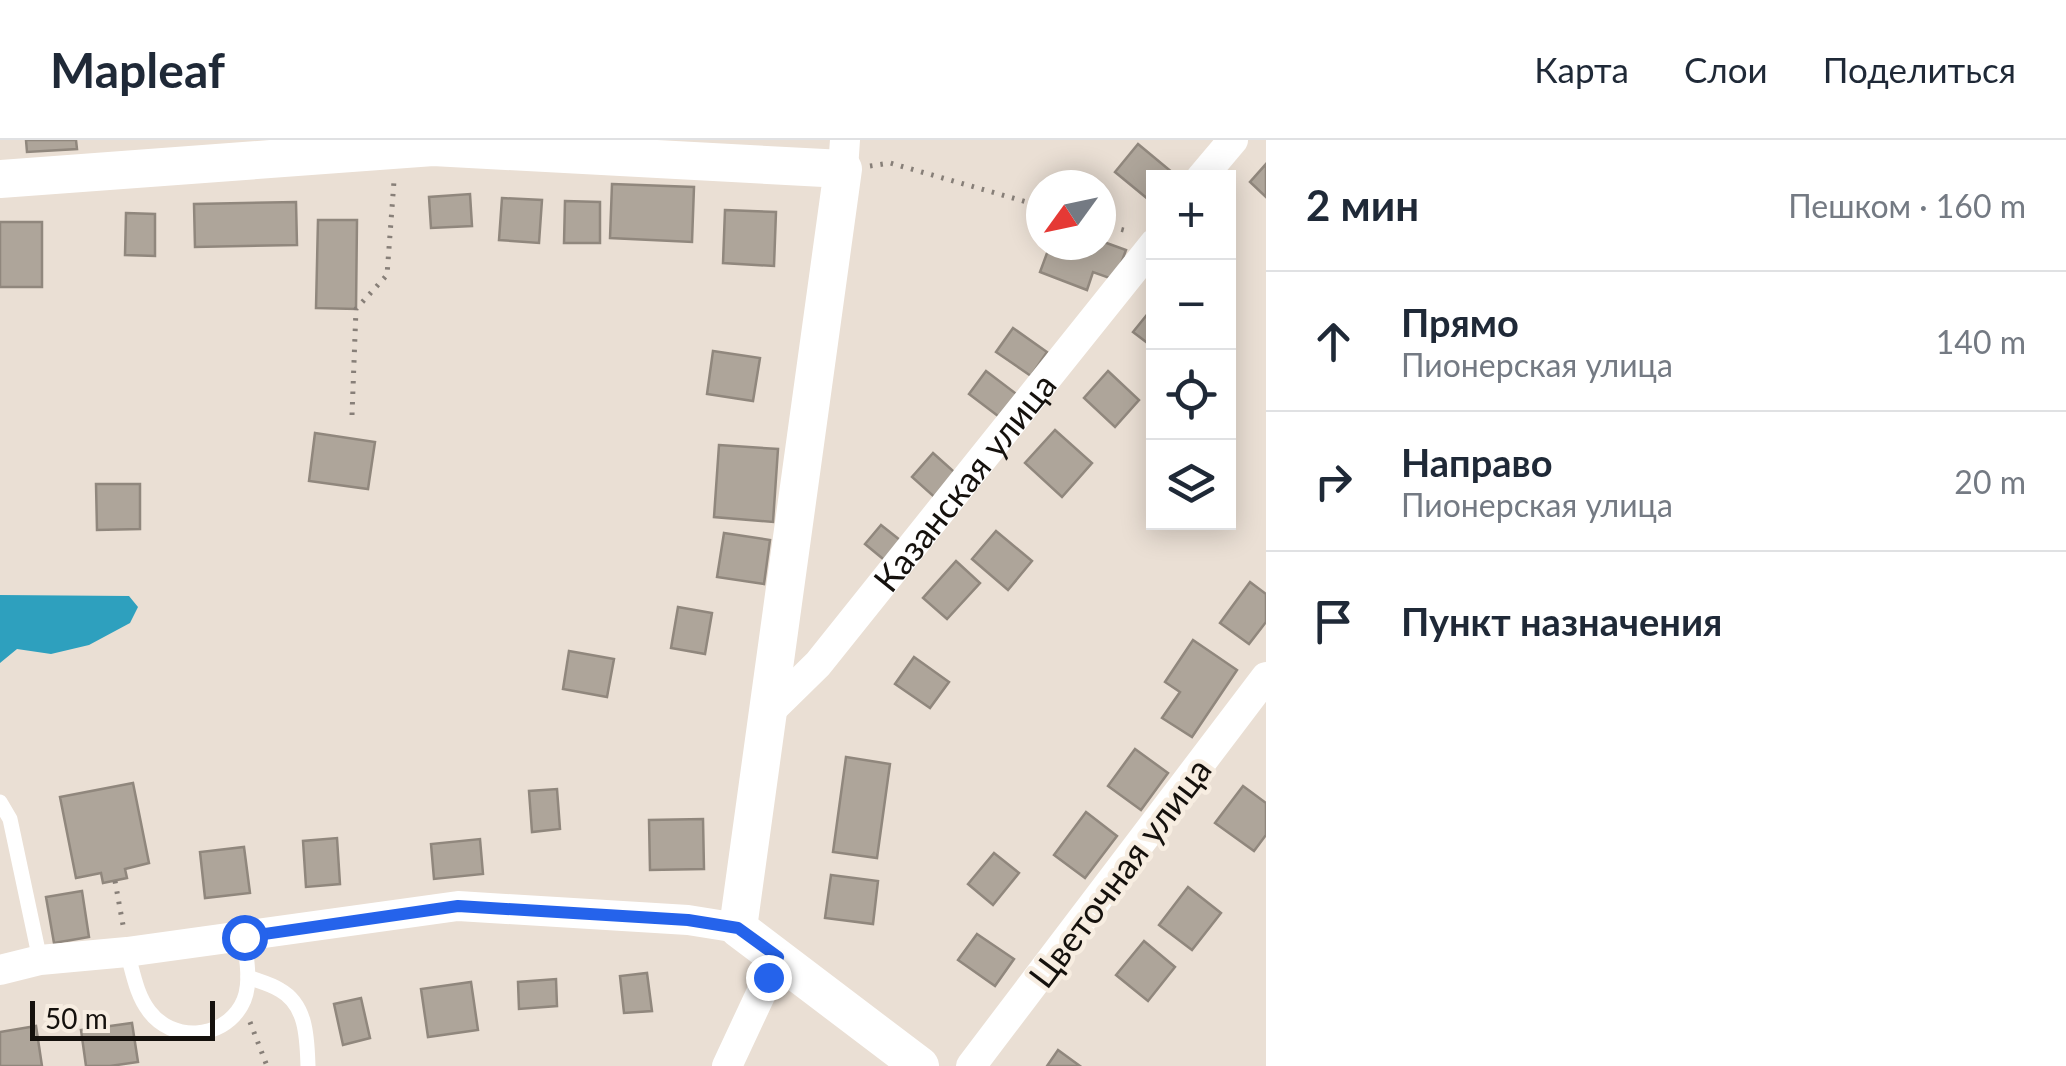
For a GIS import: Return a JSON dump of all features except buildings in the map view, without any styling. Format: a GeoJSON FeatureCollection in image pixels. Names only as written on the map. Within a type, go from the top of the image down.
{"type":"FeatureCollection","features":[{"type":"Feature","properties":{"kind":"street"},"geometry":{"type":"LineString","coordinates":[[1208,170],[1233,140]]}},
{"type":"Feature","properties":{"kind":"street"},"geometry":{"type":"LineString","coordinates":[[0,179],[433,147],[844,155],[738,928]]}},
{"type":"Feature","properties":{"kind":"street","name":"Казанская улица"},"geometry":{"type":"LineString","coordinates":[[767,714],[818,664],[1146,254]]}},
{"type":"Feature","properties":{"kind":"street","name":"Цветочная улица"},"geometry":{"type":"LineString","coordinates":[[971,1066],[1266,677]]}},
{"type":"Feature","properties":{"kind":"street"},"geometry":{"type":"LineString","coordinates":[[0,970],[40,960],[128,952],[458,906],[688,920],[738,928],[920,1066]]}},
{"type":"Feature","properties":{"kind":"street"},"geometry":{"type":"LineString","coordinates":[[726,1066],[778,957]]}},
{"type":"Feature","properties":{"kind":"lane"},"geometry":{"type":"LineString","coordinates":[[0,802],[10,819],[40,960]]}},
{"type":"Feature","properties":{"kind":"lane"},"geometry":{"type":"LineString","coordinates":[[128,952],[136,987],[164,1026],[186,1034],[211,1031],[228,1021],[242,1004],[248,978],[244,937]]}},
{"type":"Feature","properties":{"kind":"lane"},"geometry":{"type":"LineString","coordinates":[[248,978],[280,990],[295,1003],[306,1028],[308,1066]]}},
{"type":"Feature","properties":{"kind":"path"},"geometry":{"type":"LineString","coordinates":[[352,415],[356,309],[388,275],[396,150]]}},
{"type":"Feature","properties":{"kind":"path"},"geometry":{"type":"LineString","coordinates":[[844,155],[890,163],[1026,202]]}},
{"type":"Feature","properties":{"kind":"path"},"geometry":{"type":"LineString","coordinates":[[115,881],[128,952]]}},
{"type":"Feature","properties":{"kind":"path"},"geometry":{"type":"LineString","coordinates":[[242,1004],[267,1066]]}},
{"type":"Feature","properties":{"kind":"water"},"geometry":{"type":"Polygon","coordinates":[[[0,595],[129,596],[138,607],[130,623],[89,645],[51,654],[17,649],[0,663],[0,595]]]}},
{"type":"Feature","properties":{"kind":"route"},"geometry":{"type":"LineString","coordinates":[[244,937],[458,906],[688,920],[738,928],[778,957],[768,977]]}}]}
